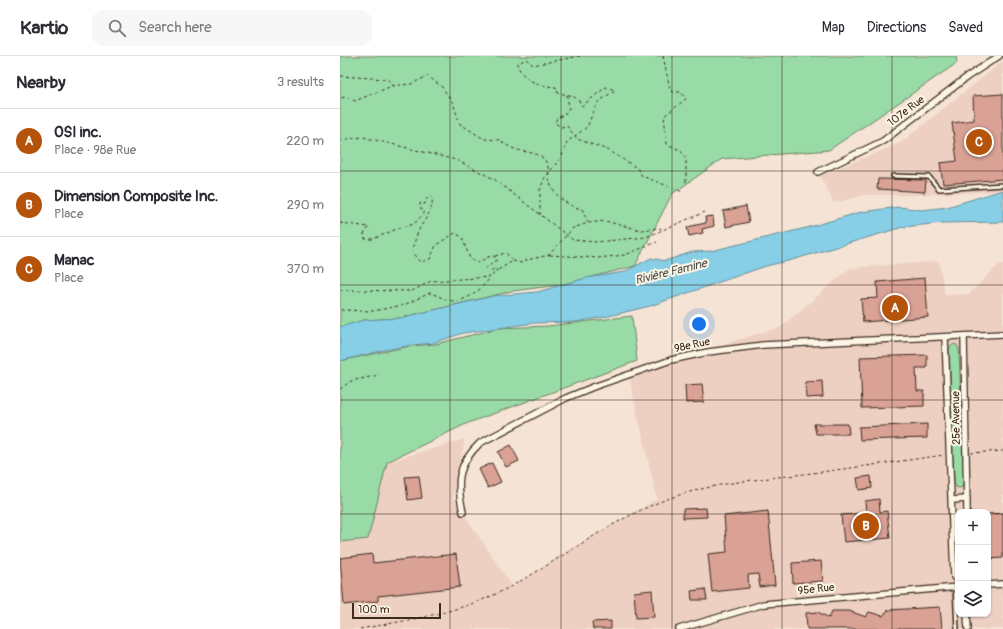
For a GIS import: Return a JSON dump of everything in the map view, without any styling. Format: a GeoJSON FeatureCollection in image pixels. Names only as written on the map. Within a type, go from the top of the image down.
{"type":"FeatureCollection","features":[{"type":"Feature","properties":{"kind":"street","name":"107e Rue"},"geometry":{"type":"LineString","coordinates":[[818,172],[883,141],[967,77],[999,56]]}},
{"type":"Feature","properties":{"kind":"street","name":"98e Rue"},"geometry":{"type":"LineString","coordinates":[[462,512],[458,487],[460,474],[463,463],[480,443],[566,398],[628,373],[671,360],[731,348],[1003,334]]}},
{"type":"Feature","properties":{"kind":"street","name":"25e Avenue"},"geometry":{"type":"LineString","coordinates":[[964,336],[968,509]]}},
{"type":"Feature","properties":{"kind":"street","name":"25e Avenue"},"geometry":{"type":"LineString","coordinates":[[945,337],[955,578]]}},
{"type":"Feature","properties":{"kind":"street"},"geometry":{"type":"LineString","coordinates":[[952,500],[967,499]]}},
{"type":"Feature","properties":{"kind":"street"},"geometry":{"type":"LineString","coordinates":[[991,585],[1003,584]]}},
{"type":"Feature","properties":{"kind":"street","name":"95e Rue"},"geometry":{"type":"LineString","coordinates":[[680,629],[697,622],[764,604],[955,588]]}},
{"type":"Feature","properties":{"kind":"street"},"geometry":{"type":"LineString","coordinates":[[967,617],[968,629]]}},
{"type":"Feature","properties":{"kind":"lane"},"geometry":{"type":"LineString","coordinates":[[893,176],[929,177],[939,189],[1003,185]]}},
{"type":"Feature","properties":{"kind":"lane"},"geometry":{"type":"LineString","coordinates":[[957,617],[957,629]]}},
{"type":"Feature","properties":{"kind":"path"},"geometry":{"type":"LineString","coordinates":[[540,215],[540,190],[549,171],[562,156],[567,142],[587,127],[597,103],[615,90],[606,87],[582,106],[579,99],[567,94],[558,93],[556,87],[530,81],[520,73],[517,64],[526,59],[533,65],[580,56]]}},
{"type":"Feature","properties":{"kind":"path"},"geometry":{"type":"LineString","coordinates":[[663,56],[670,89],[673,92],[681,92],[686,98],[664,116],[667,144],[680,150],[686,158],[686,184]]}},
{"type":"Feature","properties":{"kind":"path"},"geometry":{"type":"LineString","coordinates":[[340,76],[386,79],[392,82],[392,86]]}},
{"type":"Feature","properties":{"kind":"path"},"geometry":{"type":"LineString","coordinates":[[340,98],[346,97],[354,101],[392,86],[411,84],[428,76],[442,87],[453,103],[460,124],[484,139],[500,140],[507,148],[532,153],[544,159],[549,171],[550,183],[560,198],[572,207],[582,209],[588,223]]}},
{"type":"Feature","properties":{"kind":"path"},"geometry":{"type":"LineString","coordinates":[[567,94],[570,108],[564,116],[557,118],[555,123],[561,127],[567,126],[577,139],[608,150],[637,168],[642,176],[683,192]]}},
{"type":"Feature","properties":{"kind":"path"},"geometry":{"type":"LineString","coordinates":[[340,140],[363,137],[456,160],[494,179],[573,240],[596,242],[646,237],[705,212]]}},
{"type":"Feature","properties":{"kind":"path"},"geometry":{"type":"LineString","coordinates":[[340,223],[369,227],[364,234],[365,239],[373,239],[398,228],[414,224],[425,212],[420,208],[420,203],[425,204],[427,198],[432,196],[433,204],[430,214],[419,229],[411,250],[421,262],[430,259],[436,245],[455,233],[462,237],[470,259],[477,263],[488,257],[506,253],[513,261],[522,263],[527,260],[549,255],[598,258],[625,255],[657,242]]}},
{"type":"Feature","properties":{"kind":"path"},"geometry":{"type":"LineString","coordinates":[[549,255],[573,228],[588,223],[605,221],[641,230],[660,228],[662,230]]}},
{"type":"Feature","properties":{"kind":"path"},"geometry":{"type":"LineString","coordinates":[[494,256],[497,260],[485,269],[488,273],[495,268],[498,271]]}},
{"type":"Feature","properties":{"kind":"path"},"geometry":{"type":"LineString","coordinates":[[340,310],[373,311],[396,307],[430,293],[454,301],[475,293],[490,277],[513,261]]}},
{"type":"Feature","properties":{"kind":"path"},"geometry":{"type":"LineString","coordinates":[[340,290],[412,291],[431,281],[455,278],[490,277]]}},
{"type":"Feature","properties":{"kind":"path"},"geometry":{"type":"LineString","coordinates":[[340,389],[351,381],[379,375]]}},
{"type":"Feature","properties":{"kind":"path"},"geometry":{"type":"LineString","coordinates":[[969,453],[1003,451]]}},
{"type":"Feature","properties":{"kind":"path"},"geometry":{"type":"LineString","coordinates":[[360,629],[442,613],[481,600],[530,576],[624,518],[683,493],[736,483],[948,455]]}},
{"type":"Feature","properties":{"kind":"shaded area"},"geometry":{"type":"Polygon","coordinates":[[[1003,61],[1003,191],[920,195],[865,195],[834,203],[820,176],[900,143],[1003,61]]]}},
{"type":"Feature","properties":{"kind":"shaded area"},"geometry":{"type":"Polygon","coordinates":[[[939,261],[945,295],[969,294],[999,264],[1003,264],[1003,629],[340,629],[340,543],[368,538],[387,462],[465,439],[453,498],[513,587],[559,556],[657,499],[628,373],[781,327],[850,268],[939,261]]]}},
{"type":"Feature","properties":{"kind":"green space"},"geometry":{"type":"Polygon","coordinates":[[[340,56],[956,56],[957,63],[829,150],[722,159],[672,194],[635,266],[560,285],[512,291],[400,318],[364,320],[340,327],[340,56]]]}},
{"type":"Feature","properties":{"kind":"green space"},"geometry":{"type":"Polygon","coordinates":[[[632,316],[637,361],[468,423],[387,462],[368,539],[340,542],[340,361],[410,346],[436,344],[499,328],[548,326],[632,316]]]}},
{"type":"Feature","properties":{"kind":"green space"},"geometry":{"type":"Polygon","coordinates":[[[954,344],[957,345],[959,349],[964,483],[962,487],[959,488],[956,487],[954,483],[949,348],[954,344]]]}},
{"type":"Feature","properties":{"kind":"water","name":"Rivière Famine"},"geometry":{"type":"Polygon","coordinates":[[[1003,190],[1003,222],[942,223],[903,227],[792,260],[766,266],[650,306],[609,316],[576,322],[534,323],[463,333],[434,343],[385,350],[340,361],[340,327],[364,320],[400,318],[493,296],[537,292],[586,278],[624,272],[651,258],[665,261],[692,252],[711,251],[806,228],[861,212],[899,207],[922,210],[947,207],[1003,190]]]}},
{"type":"Feature","properties":{"kind":"building"},"geometry":{"type":"Polygon","coordinates":[[[1003,94],[1003,179],[943,184],[940,163],[957,161],[952,123],[974,120],[973,96],[1003,94]]]}},
{"type":"Feature","properties":{"kind":"building"},"geometry":{"type":"Polygon","coordinates":[[[878,179],[926,180],[925,192],[877,189],[878,179]]]}},
{"type":"Feature","properties":{"kind":"building"},"geometry":{"type":"Polygon","coordinates":[[[746,206],[749,222],[726,227],[723,211],[746,206]]]}},
{"type":"Feature","properties":{"kind":"building"},"geometry":{"type":"Polygon","coordinates":[[[713,216],[714,226],[702,229],[703,233],[689,236],[687,227],[706,223],[705,217],[713,216]]]}},
{"type":"Feature","properties":{"kind":"building"},"geometry":{"type":"Polygon","coordinates":[[[925,278],[928,317],[863,322],[861,299],[878,298],[877,282],[925,278]]]}},
{"type":"Feature","properties":{"kind":"building"},"geometry":{"type":"Polygon","coordinates":[[[927,355],[927,368],[916,368],[917,391],[924,391],[924,406],[862,408],[860,357],[927,355]]]}},
{"type":"Feature","properties":{"kind":"building"},"geometry":{"type":"Polygon","coordinates":[[[822,381],[823,397],[806,398],[805,382],[822,381]]]}},
{"type":"Feature","properties":{"kind":"building"},"geometry":{"type":"Polygon","coordinates":[[[702,384],[704,402],[686,403],[685,385],[702,384]]]}},
{"type":"Feature","properties":{"kind":"building"},"geometry":{"type":"Polygon","coordinates":[[[814,424],[848,424],[849,434],[816,434],[814,424]]]}},
{"type":"Feature","properties":{"kind":"building"},"geometry":{"type":"Polygon","coordinates":[[[927,424],[927,438],[860,440],[859,427],[927,424]]]}},
{"type":"Feature","properties":{"kind":"building"},"geometry":{"type":"Polygon","coordinates":[[[511,445],[519,461],[506,467],[498,452],[511,445]]]}},
{"type":"Feature","properties":{"kind":"building"},"geometry":{"type":"Polygon","coordinates":[[[492,463],[501,482],[488,488],[479,469],[492,463]]]}},
{"type":"Feature","properties":{"kind":"building"},"geometry":{"type":"Polygon","coordinates":[[[419,476],[422,498],[408,500],[405,477],[419,476]]]}},
{"type":"Feature","properties":{"kind":"building"},"geometry":{"type":"Polygon","coordinates":[[[871,476],[872,488],[859,490],[857,478],[871,476]]]}},
{"type":"Feature","properties":{"kind":"building"},"geometry":{"type":"Polygon","coordinates":[[[879,499],[880,512],[887,511],[890,538],[844,542],[841,515],[866,513],[865,501],[879,499]]]}},
{"type":"Feature","properties":{"kind":"building"},"geometry":{"type":"Polygon","coordinates":[[[706,508],[707,517],[683,518],[683,509],[706,508]]]}},
{"type":"Feature","properties":{"kind":"building"},"geometry":{"type":"Polygon","coordinates":[[[768,511],[775,585],[760,587],[758,574],[748,575],[749,588],[712,592],[708,554],[727,552],[724,516],[768,511]]]}},
{"type":"Feature","properties":{"kind":"building"},"geometry":{"type":"Polygon","coordinates":[[[1003,513],[1003,558],[991,559],[991,514],[1003,513]]]}},
{"type":"Feature","properties":{"kind":"building"},"geometry":{"type":"Polygon","coordinates":[[[372,554],[373,563],[456,554],[460,587],[378,596],[378,601],[344,605],[340,558],[372,554]]]}},
{"type":"Feature","properties":{"kind":"building"},"geometry":{"type":"Polygon","coordinates":[[[821,561],[823,581],[793,583],[792,563],[821,561]]]}},
{"type":"Feature","properties":{"kind":"building"},"geometry":{"type":"Polygon","coordinates":[[[705,589],[707,600],[692,600],[691,591],[705,589]]]}},
{"type":"Feature","properties":{"kind":"building"},"geometry":{"type":"Polygon","coordinates":[[[652,590],[654,617],[636,618],[634,592],[652,590]]]}},
{"type":"Feature","properties":{"kind":"building"},"geometry":{"type":"Polygon","coordinates":[[[940,607],[942,629],[807,629],[806,613],[818,612],[829,618],[832,611],[849,611],[866,617],[869,612],[883,616],[888,610],[940,607]]]}},
{"type":"Feature","properties":{"kind":"building"},"geometry":{"type":"Polygon","coordinates":[[[611,621],[611,629],[593,629],[592,622],[611,621]]]}},
{"type":"Feature","properties":{"kind":"place","name":"Manac"},"geometry":{"type":"Point","coordinates":[979,142]}},
{"type":"Feature","properties":{"kind":"place","name":"OSI inc."},"geometry":{"type":"Point","coordinates":[895,308]}},
{"type":"Feature","properties":{"kind":"place","name":"Dimension Composite Inc."},"geometry":{"type":"Point","coordinates":[866,526]}}]}
